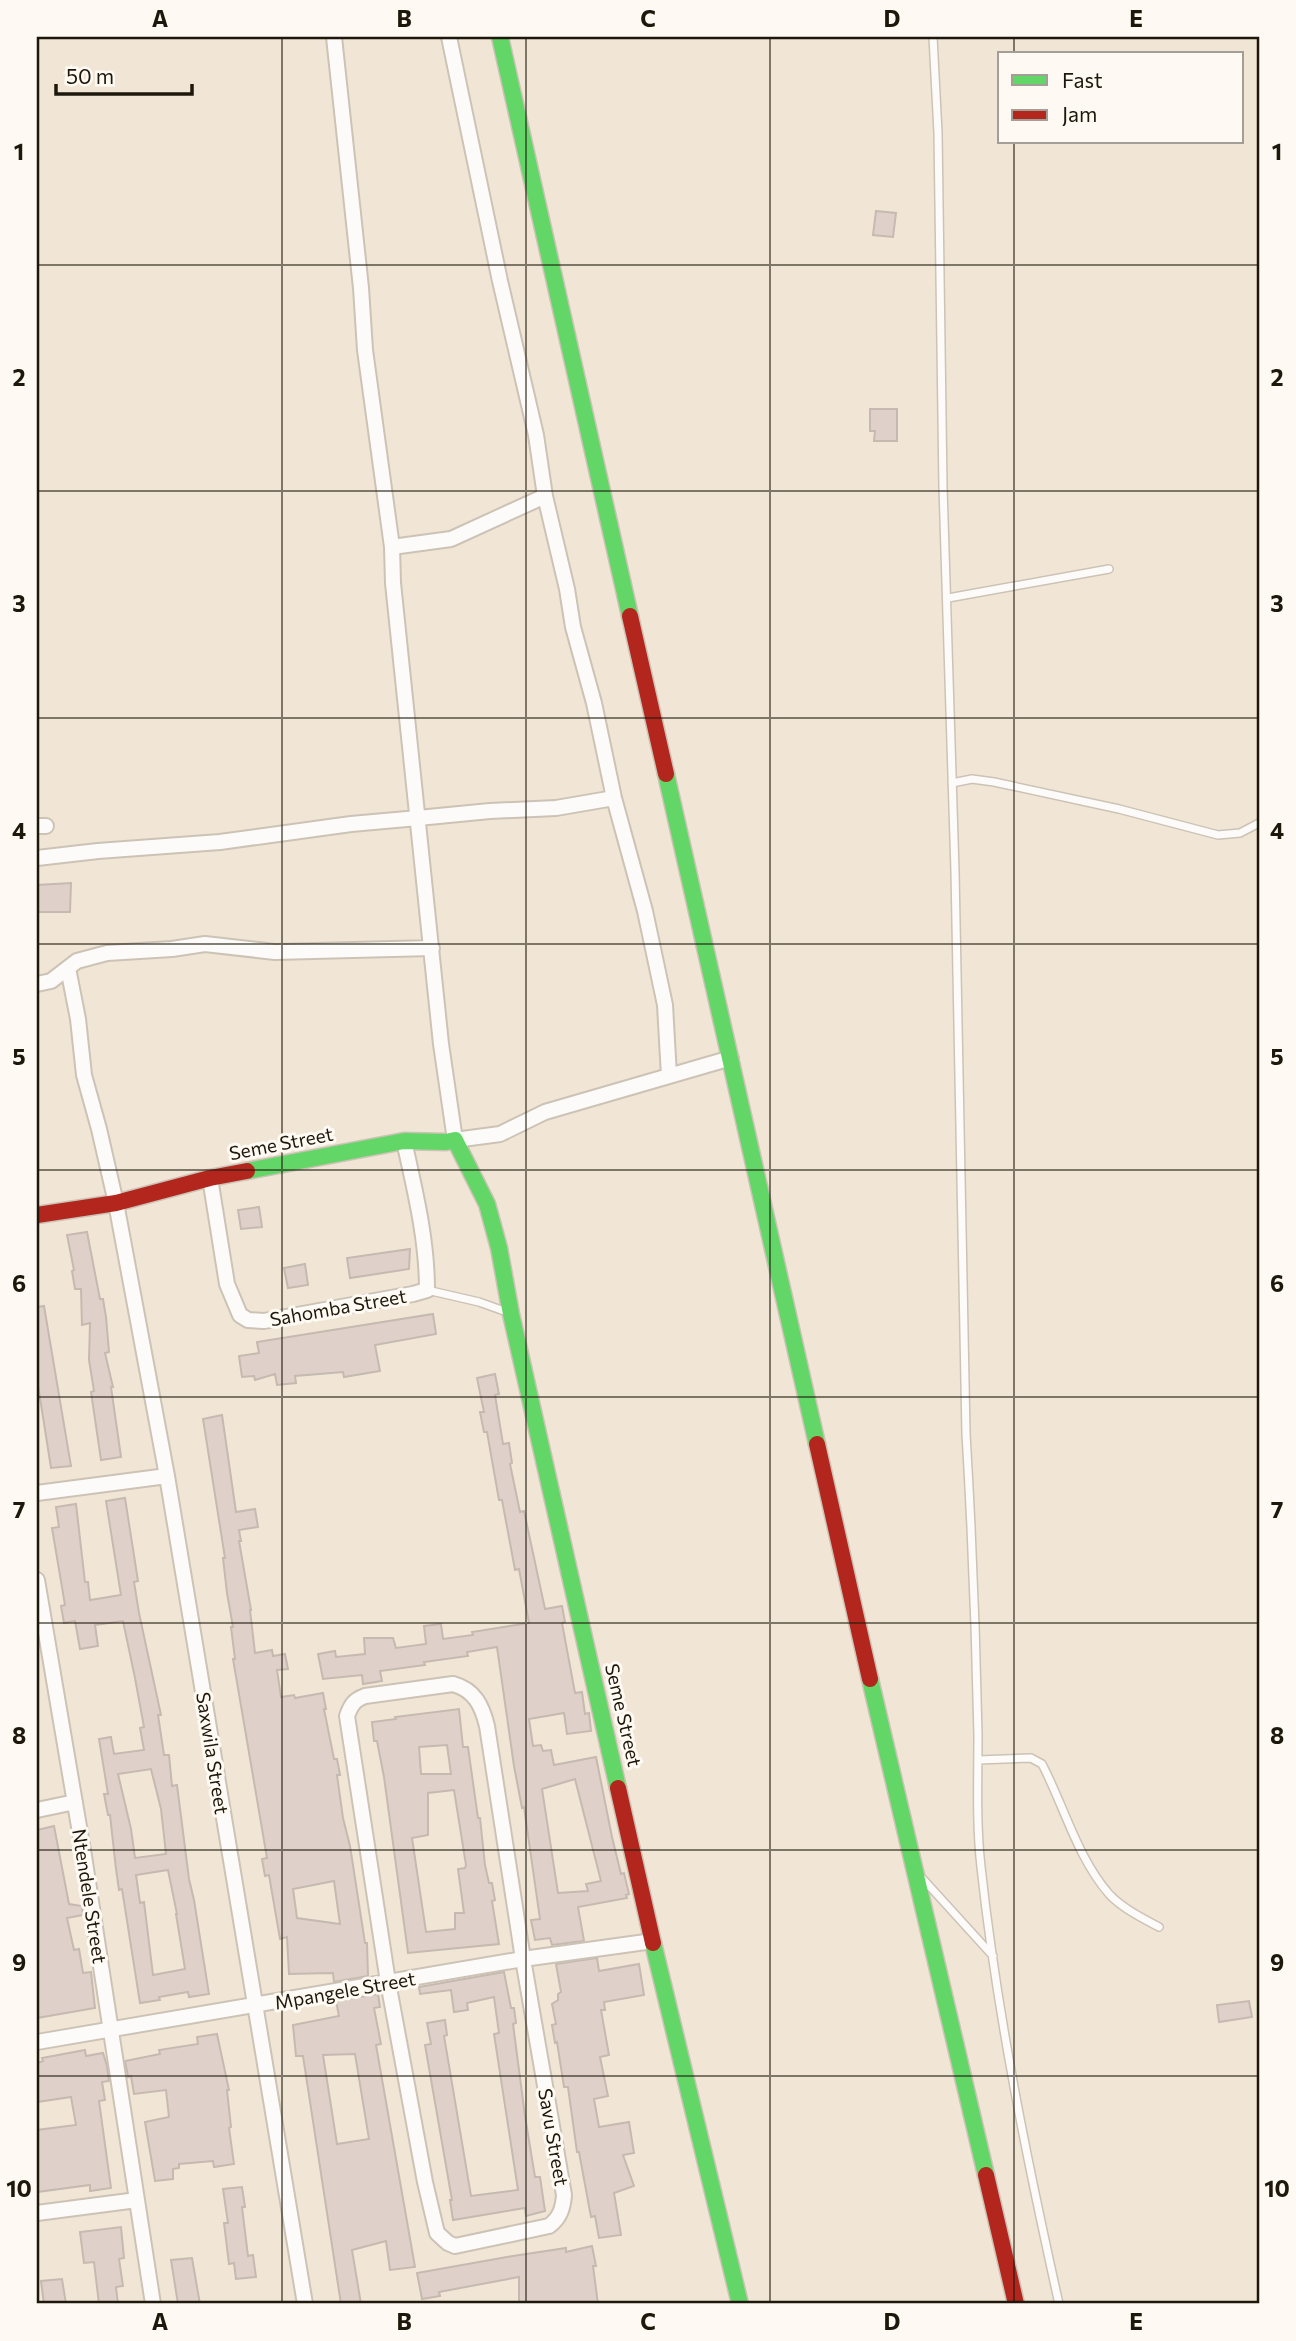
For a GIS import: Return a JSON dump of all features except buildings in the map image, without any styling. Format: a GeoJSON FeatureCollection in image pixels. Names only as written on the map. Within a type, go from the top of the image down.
{"type":"FeatureCollection","features":[{"type":"Feature","properties":{"kind":"main road"},"geometry":{"type":"LineString","coordinates":[[500,37],[861,1639],[1014,2304]]}},
{"type":"Feature","properties":{"kind":"main road","name":"Seme Street"},"geometry":{"type":"LineString","coordinates":[[37,1215],[116,1203],[210,1178],[404,1141],[438,1143],[456,1140],[487,1204],[499,1248],[653,1941],[740,2304]]}},
{"type":"Feature","properties":{"kind":"street"},"geometry":{"type":"LineString","coordinates":[[334,37],[359,266],[365,350],[392,547],[393,583],[442,1053],[456,1140]]}},
{"type":"Feature","properties":{"kind":"street"},"geometry":{"type":"LineString","coordinates":[[449,37],[500,281],[536,435],[545,496],[573,626],[594,703],[614,798],[645,911],[665,1005],[669,1076]]}},
{"type":"Feature","properties":{"kind":"street"},"geometry":{"type":"LineString","coordinates":[[392,547],[451,539],[545,496]]}},
{"type":"Feature","properties":{"kind":"street"},"geometry":{"type":"LineString","coordinates":[[37,858],[220,842],[490,811],[556,808],[614,798]]}},
{"type":"Feature","properties":{"kind":"street"},"geometry":{"type":"LineString","coordinates":[[37,984],[51,981],[77,961],[107,953],[205,944],[275,952],[432,948]]}},
{"type":"Feature","properties":{"kind":"street","name":"Saxwila Street"},"geometry":{"type":"LineString","coordinates":[[68,968],[78,1019],[84,1075],[116,1203],[167,1476],[305,2304]]}},
{"type":"Feature","properties":{"kind":"street","name":"Seme Street"},"geometry":{"type":"LineString","coordinates":[[456,1140],[500,1134],[545,1112],[731,1058]]}},
{"type":"Feature","properties":{"kind":"street","name":"Sahomba Street"},"geometry":{"type":"LineString","coordinates":[[210,1178],[227,1284],[240,1315],[248,1320],[264,1321],[427,1290],[423,1232],[404,1141]]}},
{"type":"Feature","properties":{"kind":"street"},"geometry":{"type":"LineString","coordinates":[[37,1493],[167,1476]]}},
{"type":"Feature","properties":{"kind":"street"},"geometry":{"type":"LineString","coordinates":[[37,1580],[43,1659],[75,1802]]}},
{"type":"Feature","properties":{"kind":"street","name":"Savu Street"},"geometry":{"type":"LineString","coordinates":[[453,1684],[474,1695],[482,1707],[523,1959],[564,2195],[562,2210],[550,2226],[462,2246],[448,2243],[438,2233],[434,2223],[388,1983],[347,1716],[357,1699],[374,1694],[453,1684]]}},
{"type":"Feature","properties":{"kind":"street","name":"Ntendele Street"},"geometry":{"type":"LineString","coordinates":[[37,1810],[75,1802],[153,2304]]}},
{"type":"Feature","properties":{"kind":"street","name":"Mpangele Street"},"geometry":{"type":"LineString","coordinates":[[37,2042],[523,1959],[653,1941]]}},
{"type":"Feature","properties":{"kind":"street"},"geometry":{"type":"LineString","coordinates":[[37,2213],[137,2200]]}},
{"type":"Feature","properties":{"kind":"lane"},"geometry":{"type":"LineString","coordinates":[[933,37],[938,133],[943,487],[948,598],[966,1434],[972,1537],[978,1832],[993,1956],[1023,2141],[1059,2304]]}},
{"type":"Feature","properties":{"kind":"lane"},"geometry":{"type":"LineString","coordinates":[[948,598],[1109,569]]}},
{"type":"Feature","properties":{"kind":"lane"},"geometry":{"type":"LineString","coordinates":[[952,783],[972,779],[994,782],[1119,809],[1218,835],[1240,833],[1259,823]]}},
{"type":"Feature","properties":{"kind":"lane"},"geometry":{"type":"LineString","coordinates":[[427,1290],[479,1302],[512,1314]]}},
{"type":"Feature","properties":{"kind":"lane"},"geometry":{"type":"LineString","coordinates":[[978,1760],[1031,1758],[1042,1764],[1086,1859],[1101,1883],[1119,1902],[1159,1927]]}},
{"type":"Feature","properties":{"kind":"lane"},"geometry":{"type":"LineString","coordinates":[[915,1870],[993,1956]]}},
{"type":"Feature","properties":{"kind":"traffic: fast"},"geometry":{"type":"LineString","coordinates":[[500,37],[630,616]]}},
{"type":"Feature","properties":{"kind":"traffic: fast"},"geometry":{"type":"LineString","coordinates":[[666,774],[817,1444]]}},
{"type":"Feature","properties":{"kind":"traffic: fast"},"geometry":{"type":"LineString","coordinates":[[247,1171],[404,1141],[455,1140],[487,1204],[499,1248],[511,1314],[618,1788]]}},
{"type":"Feature","properties":{"kind":"traffic: fast"},"geometry":{"type":"LineString","coordinates":[[870,1679],[986,2175]]}},
{"type":"Feature","properties":{"kind":"traffic: fast"},"geometry":{"type":"LineString","coordinates":[[653,1943],[740,2304]]}},
{"type":"Feature","properties":{"kind":"traffic: jam"},"geometry":{"type":"LineString","coordinates":[[630,616],[666,774]]}},
{"type":"Feature","properties":{"kind":"traffic: jam"},"geometry":{"type":"LineString","coordinates":[[37,1215],[116,1203],[247,1171]]}},
{"type":"Feature","properties":{"kind":"traffic: jam"},"geometry":{"type":"LineString","coordinates":[[817,1444],[870,1679]]}},
{"type":"Feature","properties":{"kind":"traffic: jam"},"geometry":{"type":"LineString","coordinates":[[618,1788],[653,1943]]}},
{"type":"Feature","properties":{"kind":"traffic: jam"},"geometry":{"type":"LineString","coordinates":[[986,2175],[1016,2304]]}}]}
